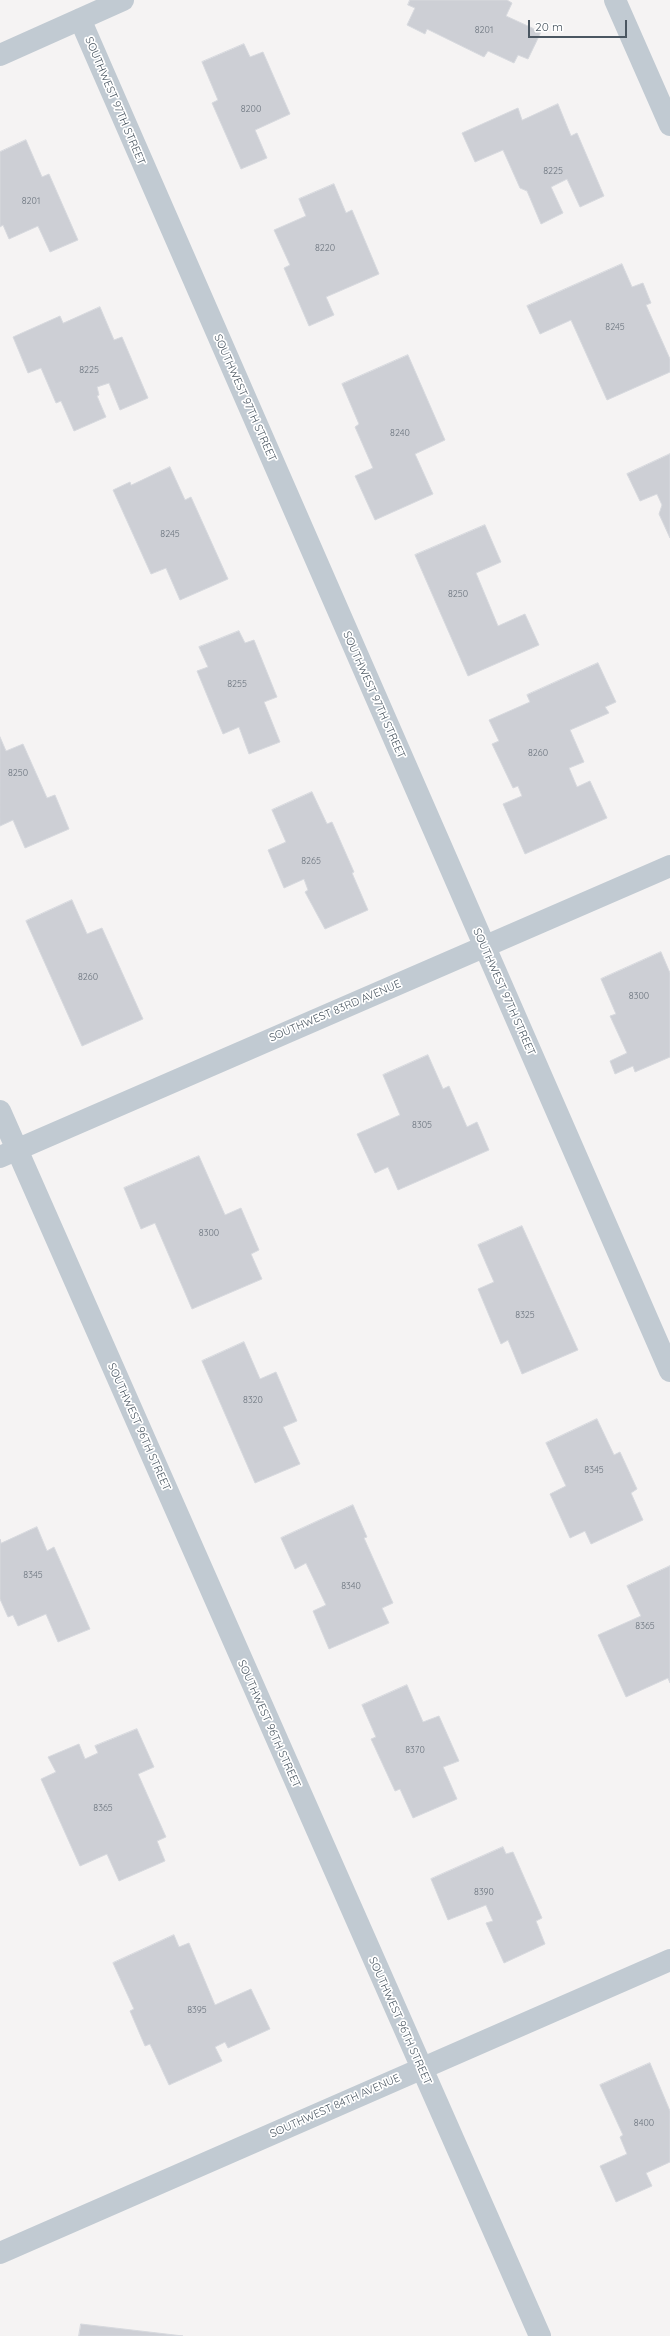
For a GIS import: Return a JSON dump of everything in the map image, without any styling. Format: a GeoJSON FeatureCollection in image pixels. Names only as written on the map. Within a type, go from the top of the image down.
{"type":"FeatureCollection","features":[{"type":"Feature","properties":{"kind":"street"},"geometry":{"type":"LineString","coordinates":[[0,55],[123,0]]}},
{"type":"Feature","properties":{"kind":"street"},"geometry":{"type":"LineString","coordinates":[[615,0],[670,125]]}},
{"type":"Feature","properties":{"kind":"street","name":"SOUTHWEST 97TH STREET"},"geometry":{"type":"LineString","coordinates":[[80,19],[670,1371]]}},
{"type":"Feature","properties":{"kind":"street","name":"SOUTHWEST 83RD AVENUE"},"geometry":{"type":"LineString","coordinates":[[8,1153],[670,866]]}},
{"type":"Feature","properties":{"kind":"street","name":"SOUTHWEST 96TH STREET"},"geometry":{"type":"LineString","coordinates":[[0,1111],[8,1153],[421,2068],[540,2336]]}},
{"type":"Feature","properties":{"kind":"street","name":"SOUTHWEST 84TH AVENUE"},"geometry":{"type":"LineString","coordinates":[[0,2253],[670,1960]]}},
{"type":"Feature","properties":{"kind":"building"},"geometry":{"type":"Polygon","coordinates":[[[410,0],[507,0],[512,3],[506,16],[541,32],[528,59],[518,55],[514,63],[488,51],[484,57],[427,29],[425,34],[407,25],[415,8],[408,5],[410,0]]]}},
{"type":"Feature","properties":{"kind":"building"},"geometry":{"type":"Polygon","coordinates":[[[244,44],[250,57],[263,52],[290,114],[255,130],[267,158],[241,169],[212,103],[218,100],[202,62],[244,44]]]}},
{"type":"Feature","properties":{"kind":"building"},"geometry":{"type":"Polygon","coordinates":[[[558,104],[571,136],[577,133],[604,196],[580,207],[567,179],[551,187],[563,213],[541,224],[527,191],[520,188],[503,150],[475,162],[462,133],[518,108],[522,120],[558,104]]]}},
{"type":"Feature","properties":{"kind":"building"},"geometry":{"type":"Polygon","coordinates":[[[26,140],[42,177],[49,174],[78,240],[50,252],[38,226],[9,239],[3,225],[0,227],[0,152],[26,140]]]}},
{"type":"Feature","properties":{"kind":"building"},"geometry":{"type":"Polygon","coordinates":[[[334,184],[346,213],[352,210],[379,274],[326,297],[334,315],[309,326],[284,268],[290,265],[274,230],[306,216],[299,199],[334,184]]]}},
{"type":"Feature","properties":{"kind":"building"},"geometry":{"type":"Polygon","coordinates":[[[622,264],[632,287],[643,283],[651,303],[646,305],[670,359],[670,372],[607,400],[571,320],[540,334],[527,306],[622,264]]]}},
{"type":"Feature","properties":{"kind":"building"},"geometry":{"type":"Polygon","coordinates":[[[100,307],[114,340],[122,337],[148,398],[120,410],[109,383],[97,387],[99,395],[97,396],[106,417],[74,431],[61,401],[56,403],[41,368],[28,373],[13,337],[60,316],[63,323],[100,307]]]}},
{"type":"Feature","properties":{"kind":"building"},"geometry":{"type":"Polygon","coordinates":[[[408,355],[445,440],[415,454],[433,494],[375,520],[355,476],[373,468],[355,427],[359,424],[342,384],[408,355]]]}},
{"type":"Feature","properties":{"kind":"building"},"geometry":{"type":"Polygon","coordinates":[[[670,454],[670,538],[659,514],[662,505],[657,494],[640,501],[627,474],[670,454]]]}},
{"type":"Feature","properties":{"kind":"building"},"geometry":{"type":"Polygon","coordinates":[[[170,467],[185,500],[191,497],[228,579],[180,600],[166,568],[151,574],[113,490],[130,482],[131,485],[170,467]]]}},
{"type":"Feature","properties":{"kind":"building"},"geometry":{"type":"Polygon","coordinates":[[[485,525],[501,562],[476,573],[498,626],[525,614],[539,645],[468,676],[415,555],[485,525]]]}},
{"type":"Feature","properties":{"kind":"building"},"geometry":{"type":"Polygon","coordinates":[[[239,631],[245,643],[254,640],[277,697],[264,702],[280,742],[249,754],[239,727],[223,734],[197,671],[208,667],[199,647],[239,631]]]}},
{"type":"Feature","properties":{"kind":"building"},"geometry":{"type":"Polygon","coordinates":[[[598,663],[616,702],[605,707],[609,713],[570,730],[584,762],[569,768],[577,787],[590,781],[607,818],[525,854],[503,804],[522,796],[518,786],[513,788],[492,744],[499,741],[489,720],[530,702],[527,695],[598,663]]]}},
{"type":"Feature","properties":{"kind":"building"},"geometry":{"type":"Polygon","coordinates":[[[0,737],[6,751],[23,744],[47,798],[55,795],[69,829],[25,848],[13,820],[0,826],[0,737]]]}},
{"type":"Feature","properties":{"kind":"building"},"geometry":{"type":"Polygon","coordinates":[[[312,792],[327,824],[332,822],[354,872],[352,873],[368,910],[325,929],[305,892],[308,890],[304,879],[284,888],[268,850],[286,842],[272,810],[312,792]]]}},
{"type":"Feature","properties":{"kind":"building"},"geometry":{"type":"Polygon","coordinates":[[[72,900],[87,934],[102,928],[143,1019],[82,1046],[26,921],[72,900]]]}},
{"type":"Feature","properties":{"kind":"building"},"geometry":{"type":"Polygon","coordinates":[[[661,952],[670,973],[670,1057],[635,1072],[633,1066],[615,1074],[610,1061],[627,1053],[610,1016],[616,1014],[601,979],[661,952]]]}},
{"type":"Feature","properties":{"kind":"building"},"geometry":{"type":"Polygon","coordinates":[[[428,1055],[443,1089],[449,1086],[467,1127],[477,1122],[489,1150],[398,1190],[388,1167],[375,1173],[357,1134],[400,1115],[383,1075],[428,1055]]]}},
{"type":"Feature","properties":{"kind":"building"},"geometry":{"type":"Polygon","coordinates":[[[199,1156],[225,1215],[241,1208],[259,1250],[251,1254],[262,1279],[192,1309],[155,1223],[141,1229],[124,1188],[199,1156]]]}},
{"type":"Feature","properties":{"kind":"building"},"geometry":{"type":"Polygon","coordinates":[[[522,1226],[578,1350],[522,1374],[508,1340],[501,1344],[478,1289],[494,1282],[478,1245],[522,1226]]]}},
{"type":"Feature","properties":{"kind":"building"},"geometry":{"type":"Polygon","coordinates":[[[244,1342],[260,1379],[276,1372],[297,1421],[283,1427],[300,1464],[255,1483],[202,1361],[244,1342]]]}},
{"type":"Feature","properties":{"kind":"building"},"geometry":{"type":"Polygon","coordinates":[[[597,1419],[614,1455],[620,1452],[637,1489],[631,1493],[643,1520],[591,1544],[585,1531],[570,1538],[550,1494],[566,1486],[546,1443],[597,1419]]]}},
{"type":"Feature","properties":{"kind":"building"},"geometry":{"type":"Polygon","coordinates":[[[353,1505],[367,1537],[364,1538],[393,1603],[382,1608],[389,1623],[329,1649],[313,1611],[326,1605],[306,1563],[295,1569],[281,1538],[353,1505]]]}},
{"type":"Feature","properties":{"kind":"building"},"geometry":{"type":"Polygon","coordinates":[[[37,1527],[47,1551],[54,1547],[90,1629],[58,1642],[46,1614],[18,1626],[13,1615],[8,1617],[0,1599],[0,1539],[1,1543],[37,1527]]]}},
{"type":"Feature","properties":{"kind":"building"},"geometry":{"type":"Polygon","coordinates":[[[670,1566],[670,1683],[668,1678],[626,1697],[598,1635],[641,1616],[627,1586],[670,1566]]]}},
{"type":"Feature","properties":{"kind":"building"},"geometry":{"type":"Polygon","coordinates":[[[407,1685],[423,1722],[439,1716],[459,1761],[443,1767],[457,1799],[413,1818],[400,1789],[395,1791],[371,1739],[376,1737],[362,1705],[407,1685]]]}},
{"type":"Feature","properties":{"kind":"building"},"geometry":{"type":"Polygon","coordinates":[[[137,1729],[154,1767],[138,1774],[166,1837],[157,1841],[165,1861],[119,1881],[107,1854],[80,1866],[41,1779],[56,1772],[48,1757],[79,1744],[85,1759],[98,1753],[95,1746],[137,1729]]]}},
{"type":"Feature","properties":{"kind":"building"},"geometry":{"type":"Polygon","coordinates":[[[503,1847],[506,1854],[513,1852],[542,1918],[536,1921],[545,1944],[504,1963],[486,1923],[493,1921],[486,1905],[448,1920],[431,1879],[503,1847]]]}},
{"type":"Feature","properties":{"kind":"building"},"geometry":{"type":"Polygon","coordinates":[[[174,1935],[179,1947],[189,1943],[215,2005],[251,1989],[270,2029],[228,2048],[225,2042],[215,2047],[222,2061],[169,2085],[150,2044],[145,2046],[130,2011],[134,2009],[113,1963],[174,1935]]]}},
{"type":"Feature","properties":{"kind":"building"},"geometry":{"type":"Polygon","coordinates":[[[650,2063],[670,2111],[670,2162],[646,2173],[652,2186],[616,2202],[600,2166],[627,2154],[620,2137],[623,2135],[600,2085],[650,2063]]]}},
{"type":"Feature","properties":{"kind":"building"},"geometry":{"type":"Polygon","coordinates":[[[81,2324],[183,2336],[79,2336],[81,2324]]]}}]}
